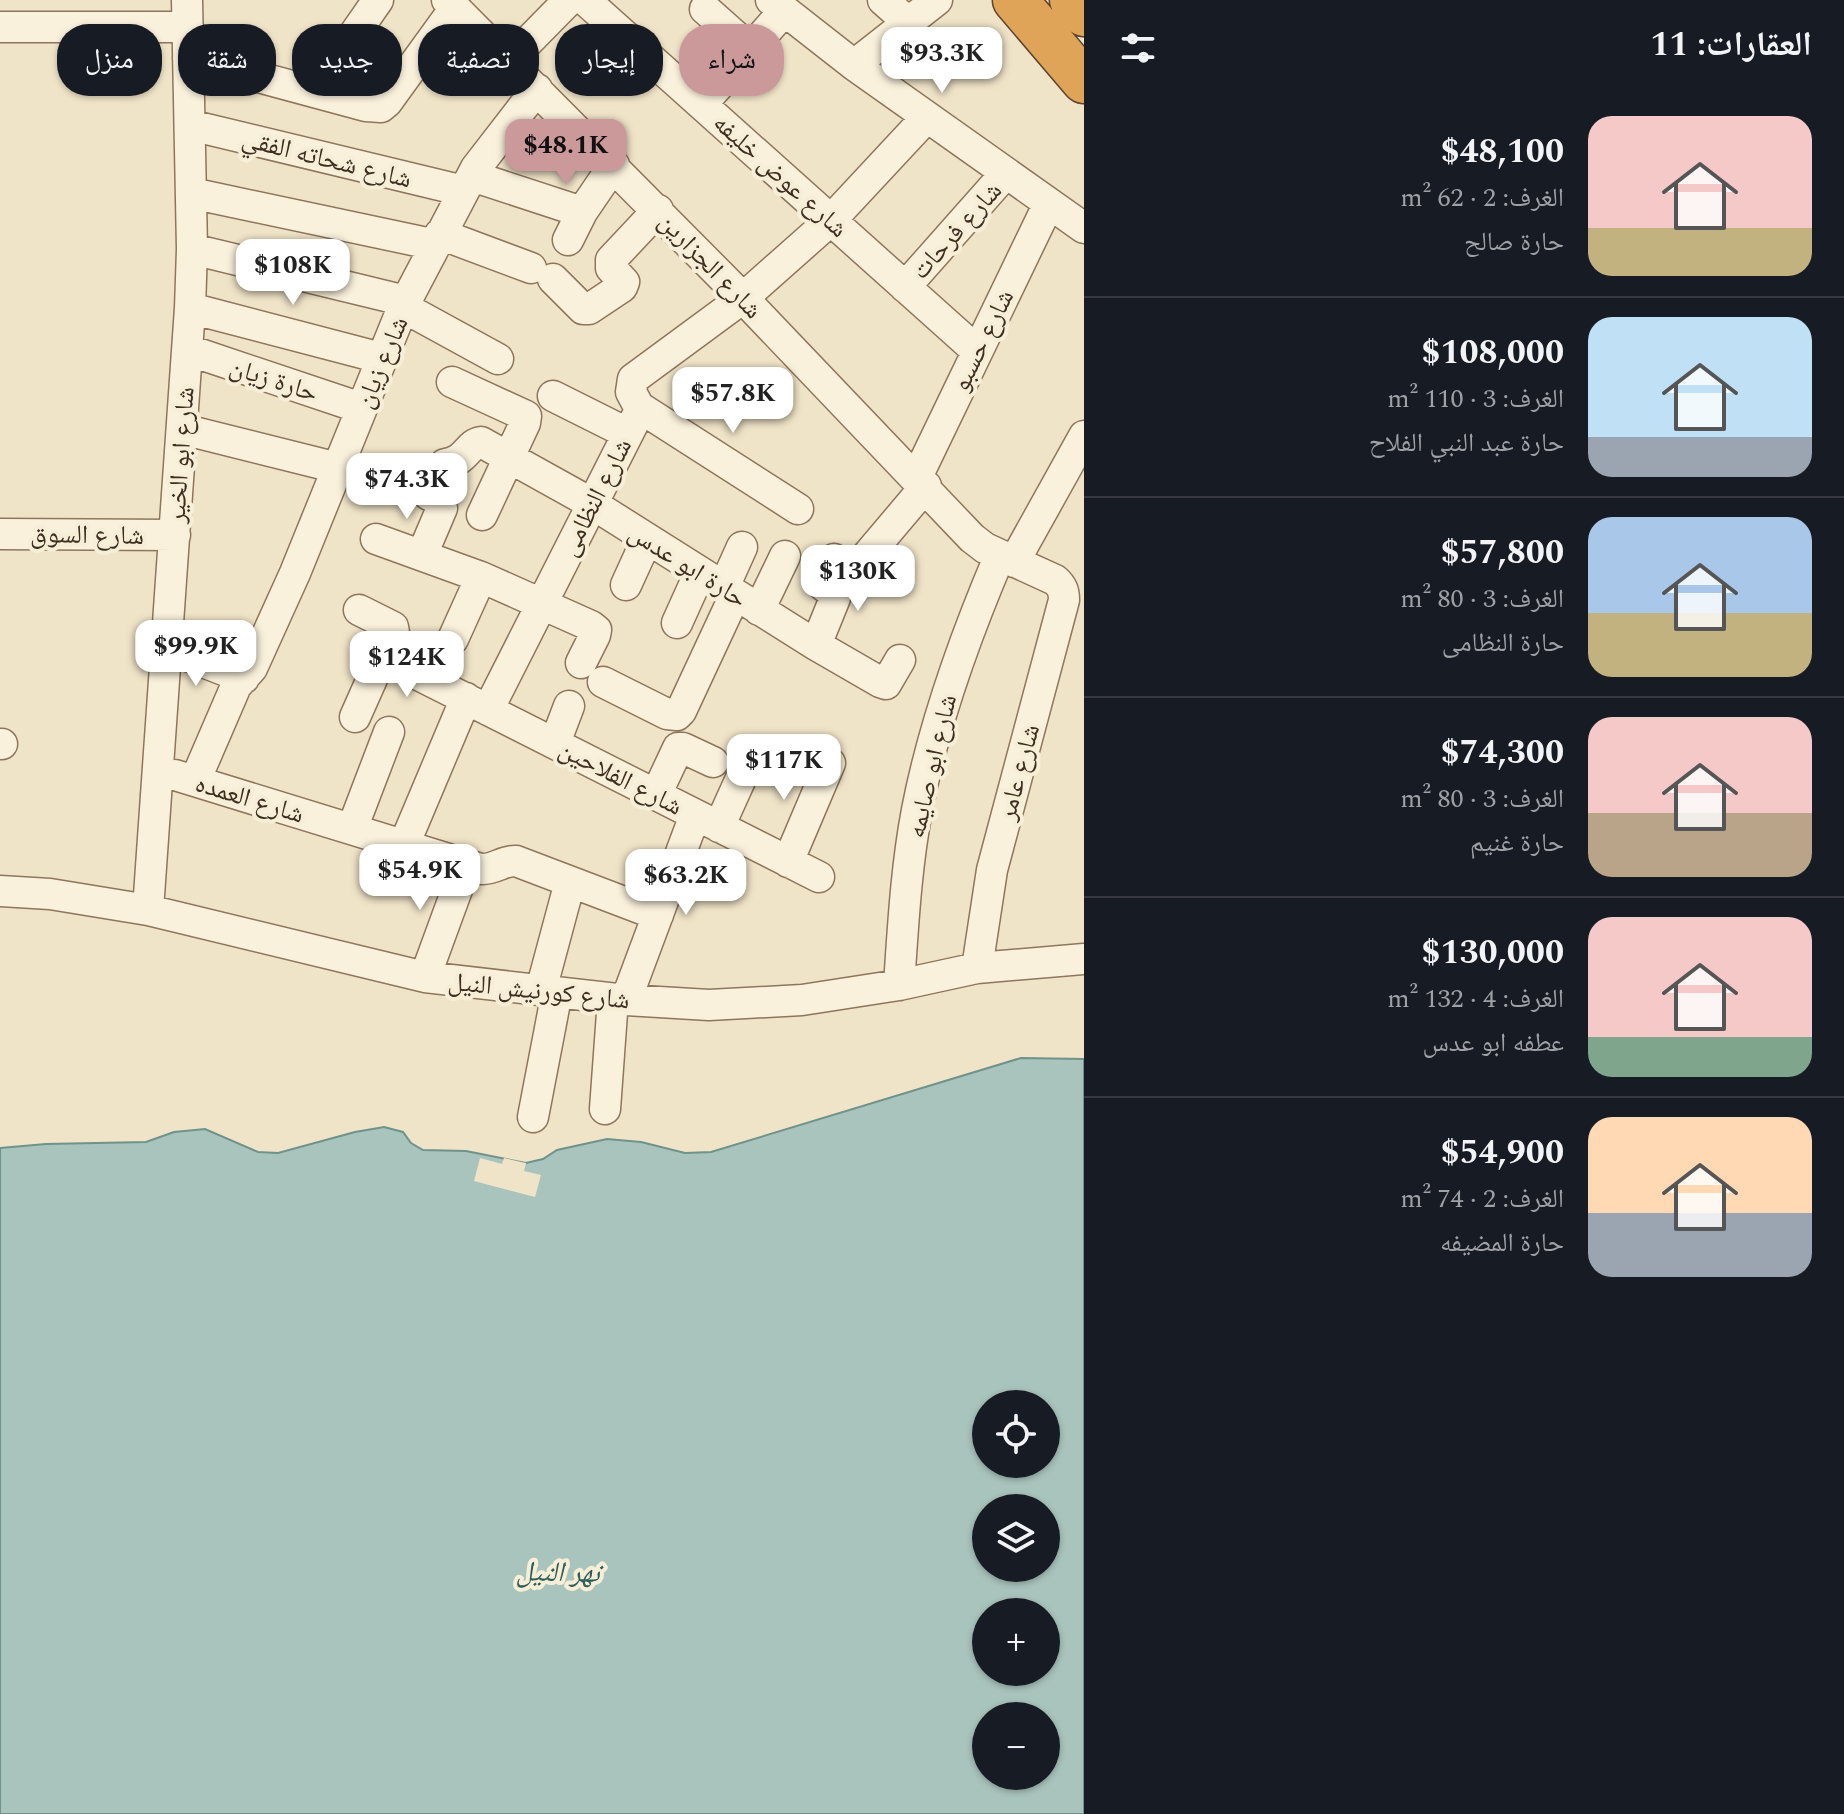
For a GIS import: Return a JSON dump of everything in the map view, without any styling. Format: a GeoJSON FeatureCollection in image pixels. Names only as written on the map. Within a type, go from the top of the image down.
{"type":"FeatureCollection","features":[{"type":"Feature","properties":{"kind":"highway"},"geometry":{"type":"LineString","coordinates":[[1015,0],[1084,81]]}},
{"type":"Feature","properties":{"kind":"highway"},"geometry":{"type":"LineString","coordinates":[[1072,0],[1084,14]]}},
{"type":"Feature","properties":{"kind":"street"},"geometry":{"type":"LineString","coordinates":[[361,24],[378,0]]}},
{"type":"Feature","properties":{"kind":"street"},"geometry":{"type":"LineString","coordinates":[[539,30],[569,0]]}},
{"type":"Feature","properties":{"kind":"street","name":"شارع عوض خليفه"},"geometry":{"type":"LineString","coordinates":[[585,0],[977,351]]}},
{"type":"Feature","properties":{"kind":"street"},"geometry":{"type":"LineString","coordinates":[[883,0],[908,22]]}},
{"type":"Feature","properties":{"kind":"street"},"geometry":{"type":"LineString","coordinates":[[854,65],[937,0]]}},
{"type":"Feature","properties":{"kind":"street"},"geometry":{"type":"LineString","coordinates":[[402,79],[451,4]]}},
{"type":"Feature","properties":{"kind":"street","name":"شارع الجزارين"},"geometry":{"type":"LineString","coordinates":[[451,4],[471,24]]}},
{"type":"Feature","properties":{"kind":"street"},"geometry":{"type":"LineString","coordinates":[[765,24],[777,5],[854,65],[1084,228]]}},
{"type":"Feature","properties":{"kind":"street"},"geometry":{"type":"LineString","coordinates":[[705,9],[722,24]]}},
{"type":"Feature","properties":{"kind":"street"},"geometry":{"type":"LineString","coordinates":[[0,27],[187,13]]}},
{"type":"Feature","properties":{"kind":"street","name":"شارع الجزارين"},"geometry":{"type":"LineString","coordinates":[[539,91],[658,210],[972,538],[1007,559],[1055,580]]}},
{"type":"Feature","properties":{"kind":"street","name":"شارع ابو الخير"},"geometry":{"type":"LineString","coordinates":[[148,910],[188,350],[192,249],[189,96]]}},
{"type":"Feature","properties":{"kind":"street"},"geometry":{"type":"LineString","coordinates":[[329,96],[373,108],[381,107],[391,96]]}},
{"type":"Feature","properties":{"kind":"street","name":"شارع زيان"},"geometry":{"type":"LineString","coordinates":[[195,781],[236,686],[259,655],[405,304],[468,184],[532,96]]}},
{"type":"Feature","properties":{"kind":"street"},"geometry":{"type":"LineString","coordinates":[[702,104],[709,96]]}},
{"type":"Feature","properties":{"kind":"street","name":"شارع النظامى"},"geometry":{"type":"LineString","coordinates":[[404,845],[477,704],[541,603],[633,420],[633,379],[743,298],[831,220],[927,117]]}},
{"type":"Feature","properties":{"kind":"street","name":"شارع شحاته الفقي"},"geometry":{"type":"LineString","coordinates":[[190,125],[468,184],[582,212]]}},
{"type":"Feature","properties":{"kind":"street"},"geometry":{"type":"LineString","coordinates":[[568,240],[582,212],[614,165]]}},
{"type":"Feature","properties":{"kind":"street","name":"شارع فرحات"},"geometry":{"type":"LineString","coordinates":[[905,287],[1006,173]]}},
{"type":"Feature","properties":{"kind":"street"},"geometry":{"type":"LineString","coordinates":[[191,193],[438,240],[542,273],[583,309],[589,309],[622,287],[624,282],[611,268],[611,260],[658,210]]}},
{"type":"Feature","properties":{"kind":"street","name":"شارع حسبو"},"geometry":{"type":"LineString","coordinates":[[866,557],[921,482],[977,351],[1049,203]]}},
{"type":"Feature","properties":{"kind":"street"},"geometry":{"type":"LineString","coordinates":[[192,249],[405,304],[498,359]]}},
{"type":"Feature","properties":{"kind":"street"},"geometry":{"type":"LineString","coordinates":[[190,308],[381,358]]}},
{"type":"Feature","properties":{"kind":"street","name":"حارة زيان"},"geometry":{"type":"LineString","coordinates":[[188,350],[361,408]]}},
{"type":"Feature","properties":{"kind":"street"},"geometry":{"type":"LineString","coordinates":[[452,382],[526,416],[482,515]]}},
{"type":"Feature","properties":{"kind":"street"},"geometry":{"type":"LineString","coordinates":[[553,396],[633,420],[798,509]]}},
{"type":"Feature","properties":{"kind":"street"},"geometry":{"type":"LineString","coordinates":[[182,429],[338,468]]}},
{"type":"Feature","properties":{"kind":"street","name":"شارع ابو صايمه"},"geometry":{"type":"LineString","coordinates":[[899,985],[904,897],[917,809],[965,638],[1007,559],[1084,436]]}},
{"type":"Feature","properties":{"kind":"street","name":"حارة ابو عدس"},"geometry":{"type":"LineString","coordinates":[[422,555],[441,468],[464,457],[477,442],[591,503],[816,645],[865,659],[886,684],[900,660]]}},
{"type":"Feature","properties":{"kind":"street","name":"شارع السوق"},"geometry":{"type":"LineString","coordinates":[[0,534],[175,535]]}},
{"type":"Feature","properties":{"kind":"street"},"geometry":{"type":"LineString","coordinates":[[376,539],[481,577],[596,630],[592,673],[667,714],[677,715],[730,591],[742,547]]}},
{"type":"Feature","properties":{"kind":"street"},"geometry":{"type":"LineString","coordinates":[[626,585],[647,539]]}},
{"type":"Feature","properties":{"kind":"street"},"geometry":{"type":"LineString","coordinates":[[677,623],[785,556]]}},
{"type":"Feature","properties":{"kind":"street"},"geometry":{"type":"LineString","coordinates":[[816,645],[835,598],[824,586],[834,559]]}},
{"type":"Feature","properties":{"kind":"street"},"geometry":{"type":"LineString","coordinates":[[453,639],[481,577]]}},
{"type":"Feature","properties":{"kind":"street","name":"شارع عامر"},"geometry":{"type":"LineString","coordinates":[[977,968],[992,870],[1064,600],[1064,592],[1055,580]]}},
{"type":"Feature","properties":{"kind":"street"},"geometry":{"type":"LineString","coordinates":[[355,717],[379,663],[387,659],[395,639],[393,627],[359,610]]}},
{"type":"Feature","properties":{"kind":"street"},"geometry":{"type":"LineString","coordinates":[[167,648],[244,678]]}},
{"type":"Feature","properties":{"kind":"street","name":"شارع الفلاحين"},"geometry":{"type":"LineString","coordinates":[[387,659],[819,877]]}},
{"type":"Feature","properties":{"kind":"street"},"geometry":{"type":"LineString","coordinates":[[555,743],[569,706]]}},
{"type":"Feature","properties":{"kind":"street"},"geometry":{"type":"LineString","coordinates":[[352,829],[389,732]]}},
{"type":"Feature","properties":{"kind":"street"},"geometry":{"type":"LineString","coordinates":[[656,795],[678,748],[713,762]]}},
{"type":"Feature","properties":{"kind":"street"},"geometry":{"type":"LineString","coordinates":[[605,1109],[620,1000],[658,915],[707,821],[752,754],[759,752],[778,760]]}},
{"type":"Feature","properties":{"kind":"street"},"geometry":{"type":"LineString","coordinates":[[788,862],[830,763]]}},
{"type":"Feature","properties":{"kind":"street","name":"شارع العمده"},"geometry":{"type":"LineString","coordinates":[[158,769],[466,865],[491,870],[507,860],[516,861],[658,915]]}},
{"type":"Feature","properties":{"kind":"street"},"geometry":{"type":"LineString","coordinates":[[425,977],[466,865]]}},
{"type":"Feature","properties":{"kind":"street"},"geometry":{"type":"LineString","coordinates":[[533,1117],[549,991],[570,882]]}},
{"type":"Feature","properties":{"kind":"street","name":"شارع كورنيش النيل"},"geometry":{"type":"LineString","coordinates":[[0,891],[50,894],[148,910],[425,977],[620,1000],[709,1005],[802,1000],[899,985],[977,968],[1084,959]]}},
{"type":"Feature","properties":{"kind":"water","name":"نهر النيل"},"geometry":{"type":"Polygon","coordinates":[[[1021,1058],[1084,1059],[1084,1814],[0,1814],[0,1148],[146,1142],[174,1132],[205,1129],[258,1152],[278,1153],[384,1127],[403,1132],[411,1143],[423,1150],[466,1151],[526,1163],[543,1159],[557,1150],[607,1139],[641,1142],[685,1153],[711,1152],[1021,1058]]]}},
{"type":"Feature","properties":{"kind":"pier"},"geometry":{"type":"Polygon","coordinates":[[[480,1158],[502,1164],[504,1158],[526,1163],[524,1171],[541,1175],[535,1197],[474,1181],[480,1158]]]}}]}
